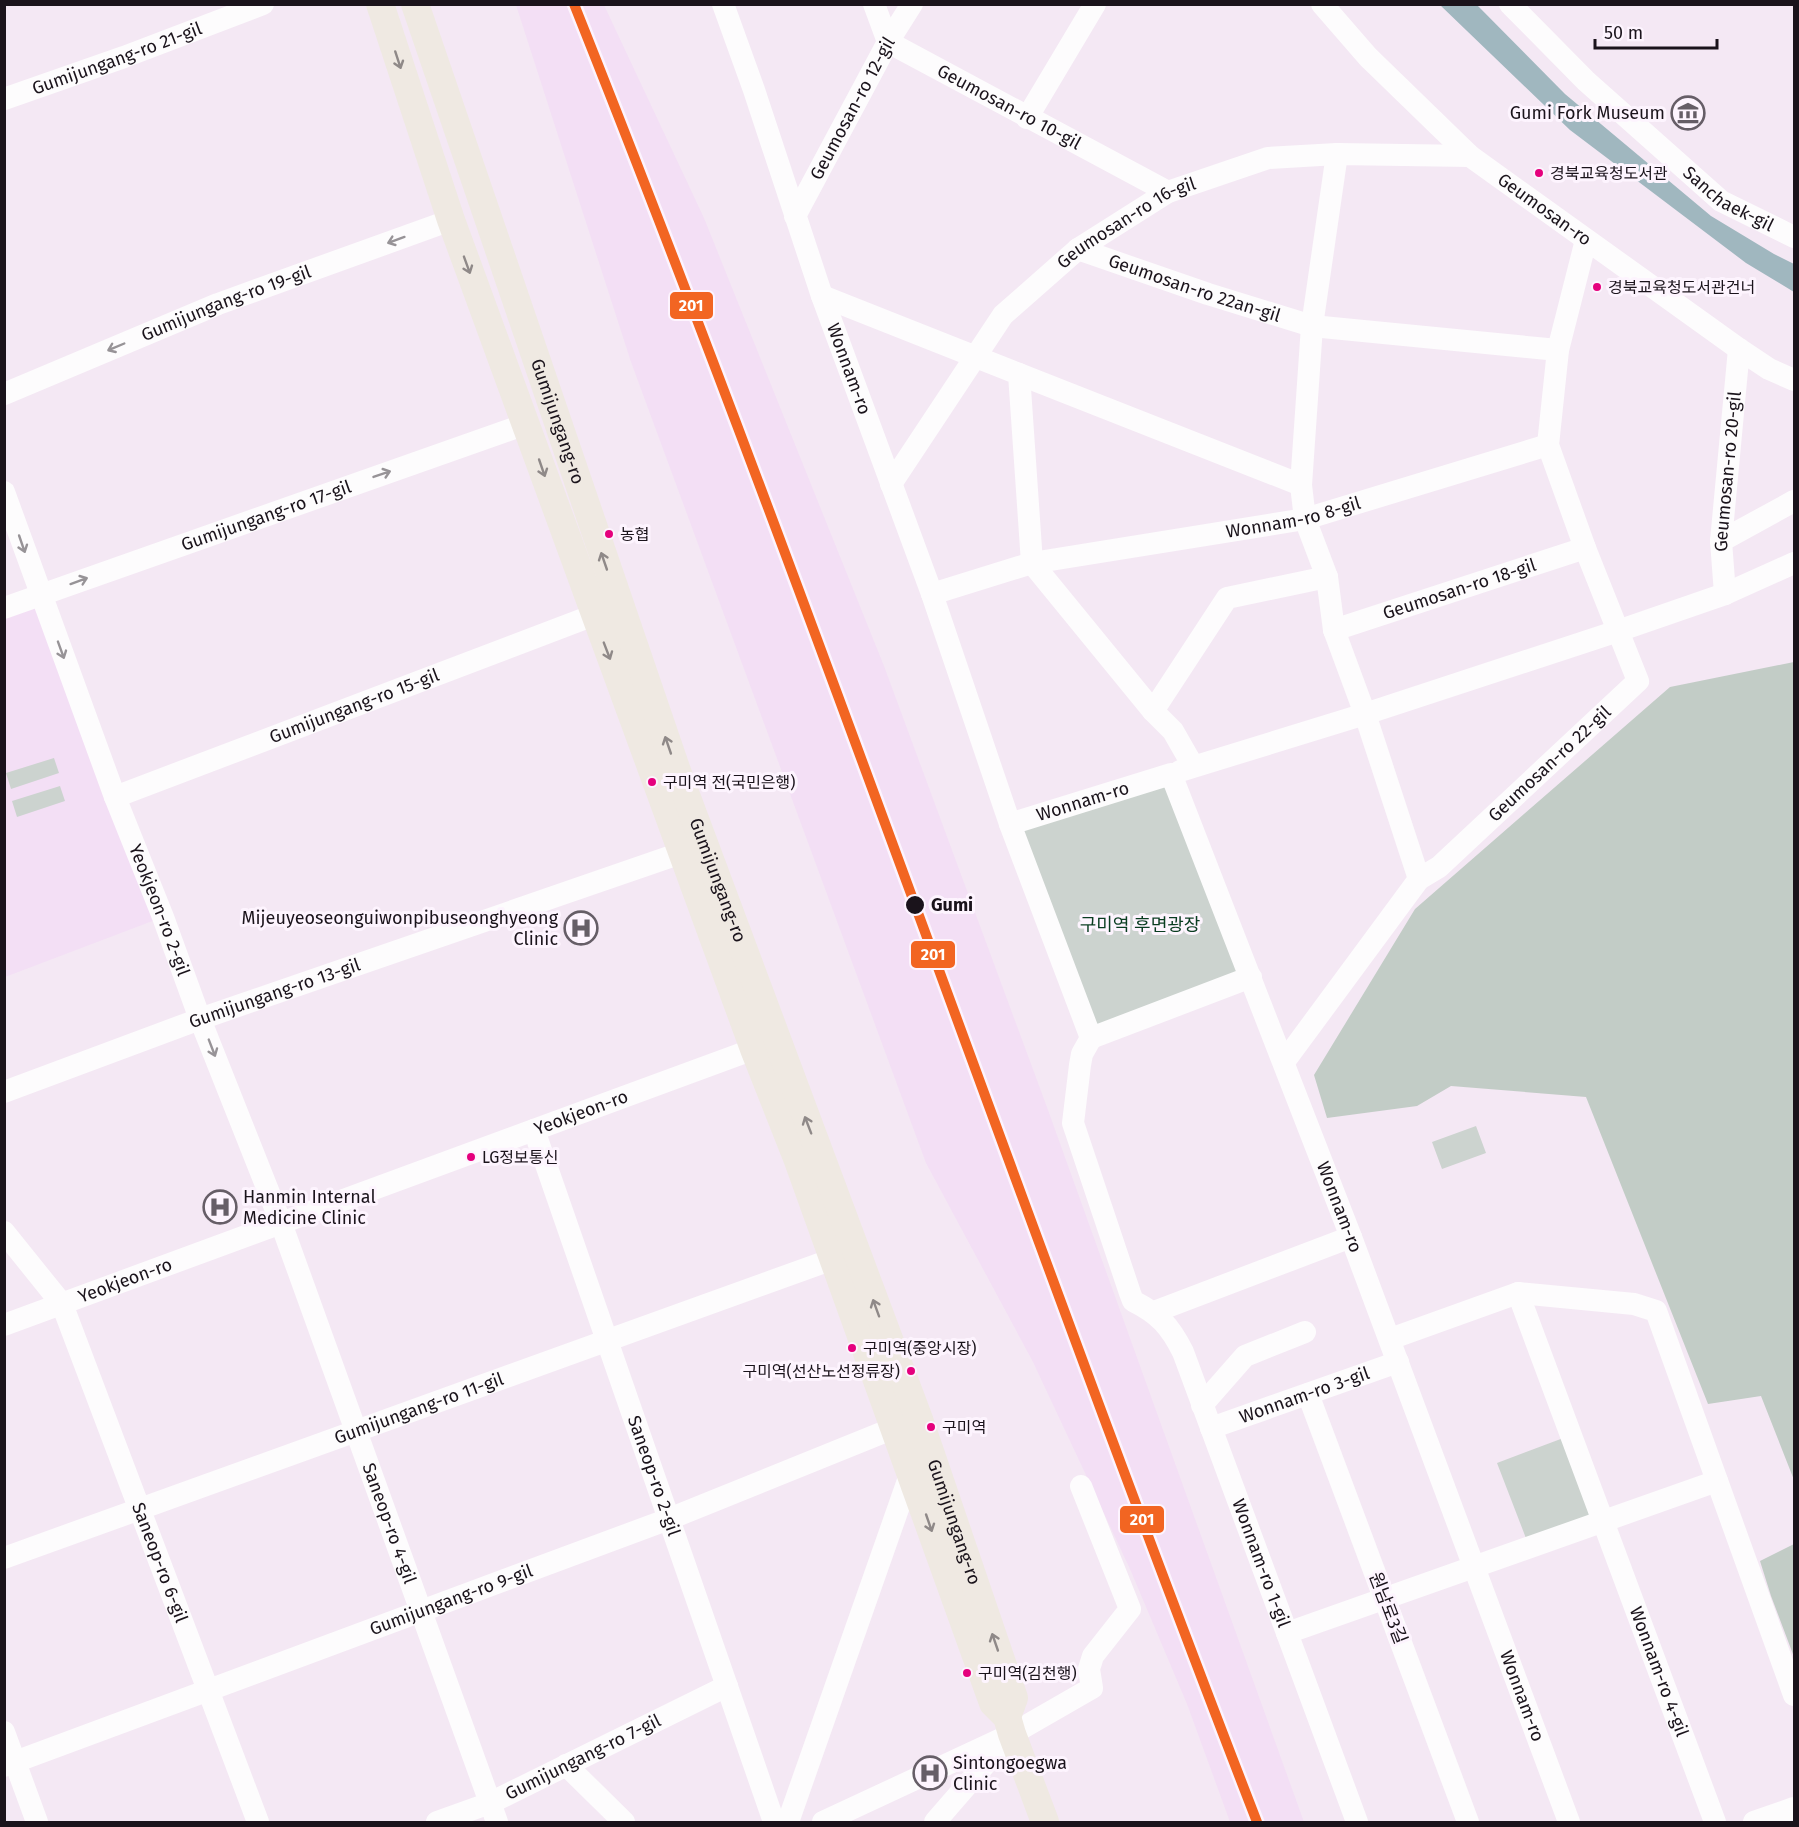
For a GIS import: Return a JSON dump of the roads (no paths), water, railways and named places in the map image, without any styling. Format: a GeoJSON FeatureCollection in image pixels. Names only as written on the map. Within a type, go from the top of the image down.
{"type":"FeatureCollection","features":[{"type":"Feature","properties":{"kind":"main road","name":"Gumijungang-ro"},"geometry":{"type":"LineString","coordinates":[[380,4],[451,220],[681,853],[797,1158],[993,1703],[1010,1726],[1045,1822]]}},
{"type":"Feature","properties":{"kind":"main road","name":"Gumijungang-ro"},"geometry":{"type":"LineString","coordinates":[[415,4],[676,771],[932,1455],[1014,1698],[1010,1726]]}},
{"type":"Feature","properties":{"kind":"street","name":"Gumijungang-ro 21-gil"},"geometry":{"type":"LineString","coordinates":[[4,99],[124,57],[262,4]]}},
{"type":"Feature","properties":{"kind":"street","name":"Wonnam-ro"},"geometry":{"type":"LineString","coordinates":[[723,4],[761,110],[822,296],[932,594],[1010,824],[1171,774],[1351,1237],[1569,1822]]}},
{"type":"Feature","properties":{"kind":"street"},"geometry":{"type":"LineString","coordinates":[[874,4],[888,42]]}},
{"type":"Feature","properties":{"kind":"street","name":"Geumosan-ro 12-gil"},"geometry":{"type":"LineString","coordinates":[[795,216],[888,42],[912,4]]}},
{"type":"Feature","properties":{"kind":"street"},"geometry":{"type":"LineString","coordinates":[[1027,118],[1095,4]]}},
{"type":"Feature","properties":{"kind":"street","name":"Geumosan-ro"},"geometry":{"type":"LineString","coordinates":[[1322,4],[1376,65],[1470,156],[1739,349],[1769,369],[1794,380]]}},
{"type":"Feature","properties":{"kind":"street","name":"Sanchaek-gil"},"geometry":{"type":"LineString","coordinates":[[1510,4],[1586,81],[1721,201],[1794,237]]}},
{"type":"Feature","properties":{"kind":"street","name":"Geumosan-ro 10-gil"},"geometry":{"type":"LineString","coordinates":[[888,42],[1168,192]]}},
{"type":"Feature","properties":{"kind":"street"},"geometry":{"type":"LineString","coordinates":[[1337,154],[1312,326],[1301,485],[1305,519],[1327,578],[1334,630],[1365,714],[1419,879]]}},
{"type":"Feature","properties":{"kind":"street","name":"Geumosan-ro 16-gil"},"geometry":{"type":"LineString","coordinates":[[891,484],[1003,315],[1078,249],[1168,192],[1268,158],[1337,154],[1470,156]]}},
{"type":"Feature","properties":{"kind":"street","name":"Gumijungang-ro 19-gil"},"geometry":{"type":"LineString","coordinates":[[4,394],[218,304],[451,220]]}},
{"type":"Feature","properties":{"kind":"street"},"geometry":{"type":"LineString","coordinates":[[1586,240],[1558,350],[1548,445],[1618,631]]}},
{"type":"Feature","properties":{"kind":"street","name":"Geumosan-ro 22an-gil"},"geometry":{"type":"LineString","coordinates":[[1078,249],[1208,294],[1312,326]]}},
{"type":"Feature","properties":{"kind":"street"},"geometry":{"type":"LineString","coordinates":[[822,296],[1301,485]]}},
{"type":"Feature","properties":{"kind":"street"},"geometry":{"type":"LineString","coordinates":[[1312,326],[1558,350]]}},
{"type":"Feature","properties":{"kind":"street","name":"Geumosan-ro 20-gil"},"geometry":{"type":"LineString","coordinates":[[1725,594],[1721,541],[1739,349]]}},
{"type":"Feature","properties":{"kind":"street"},"geometry":{"type":"LineString","coordinates":[[1019,374],[1032,563],[1153,711],[1173,731],[1193,766]]}},
{"type":"Feature","properties":{"kind":"street","name":"Gumijungang-ro 17-gil"},"geometry":{"type":"LineString","coordinates":[[4,608],[526,424]]}},
{"type":"Feature","properties":{"kind":"street","name":"Wonnam-ro 8-gil"},"geometry":{"type":"LineString","coordinates":[[932,594],[1032,563],[1305,519],[1548,445]]}},
{"type":"Feature","properties":{"kind":"street","name":"Yeokjeon-ro 2-gil"},"geometry":{"type":"LineString","coordinates":[[4,492],[115,796],[164,917],[200,1018],[281,1223]]}},
{"type":"Feature","properties":{"kind":"street"},"geometry":{"type":"LineString","coordinates":[[1721,541],[1794,501]]}},
{"type":"Feature","properties":{"kind":"street","name":"Geumosan-ro 18-gil"},"geometry":{"type":"LineString","coordinates":[[1334,630],[1585,548]]}},
{"type":"Feature","properties":{"kind":"street"},"geometry":{"type":"LineString","coordinates":[[1171,774],[1365,714],[1618,631],[1725,594],[1794,563]]}},
{"type":"Feature","properties":{"kind":"street"},"geometry":{"type":"LineString","coordinates":[[1153,711],[1227,598],[1327,578]]}},
{"type":"Feature","properties":{"kind":"street","name":"Gumijungang-ro 15-gil"},"geometry":{"type":"LineString","coordinates":[[115,796],[594,615]]}},
{"type":"Feature","properties":{"kind":"street","name":"Geumosan-ro 22-gil"},"geometry":{"type":"LineString","coordinates":[[1284,1062],[1419,879],[1439,867],[1638,681],[1618,631]]}},
{"type":"Feature","properties":{"kind":"street"},"geometry":{"type":"LineString","coordinates":[[1010,824],[1092,1038],[1251,977]]}},
{"type":"Feature","properties":{"kind":"street","name":"Gumijungang-ro 13-gil"},"geometry":{"type":"LineString","coordinates":[[4,1092],[200,1018],[681,853]]}},
{"type":"Feature","properties":{"kind":"street","name":"Wonnam-ro 1-gil"},"geometry":{"type":"LineString","coordinates":[[1092,1038],[1082,1054],[1073,1123],[1133,1301],[1154,1312],[1174,1333],[1184,1352],[1357,1822]]}},
{"type":"Feature","properties":{"kind":"street","name":"Yeokjeon-ro"},"geometry":{"type":"LineString","coordinates":[[4,1325],[754,1049]]}},
{"type":"Feature","properties":{"kind":"street","name":"Saneop-ro 2-gil"},"geometry":{"type":"LineString","coordinates":[[534,1130],[774,1822]]}},
{"type":"Feature","properties":{"kind":"street","name":"Saneop-ro 4-gil"},"geometry":{"type":"LineString","coordinates":[[281,1223],[493,1813]]}},
{"type":"Feature","properties":{"kind":"street","name":"Saneop-ro 6-gil"},"geometry":{"type":"LineString","coordinates":[[4,1232],[62,1304],[258,1822]]}},
{"type":"Feature","properties":{"kind":"street"},"geometry":{"type":"LineString","coordinates":[[1154,1312],[1351,1237]]}},
{"type":"Feature","properties":{"kind":"street","name":"Gumijungang-ro 11-gil"},"geometry":{"type":"LineString","coordinates":[[4,1558],[833,1259]]}},
{"type":"Feature","properties":{"kind":"street"},"geometry":{"type":"LineString","coordinates":[[1390,1340],[1518,1293],[1634,1304],[1656,1311],[1794,1695]]}},
{"type":"Feature","properties":{"kind":"street","name":"Wonnam-ro 4-gil"},"geometry":{"type":"LineString","coordinates":[[1518,1293],[1715,1822]]}},
{"type":"Feature","properties":{"kind":"street"},"geometry":{"type":"LineString","coordinates":[[1202,1405],[1245,1356],[1305,1332]]}},
{"type":"Feature","properties":{"kind":"street","name":"Wonnam-ro 3-gil"},"geometry":{"type":"LineString","coordinates":[[1211,1428],[1398,1362]]}},
{"type":"Feature","properties":{"kind":"street","name":"원남로3길"},"geometry":{"type":"LineString","coordinates":[[1308,1394],[1468,1822]]}},
{"type":"Feature","properties":{"kind":"street","name":"Gumijungang-ro 9-gil"},"geometry":{"type":"LineString","coordinates":[[10,1764],[669,1519],[894,1428]]}},
{"type":"Feature","properties":{"kind":"street","name":"Gumijungang-ro"},"geometry":{"type":"LineString","coordinates":[[788,1822],[911,1472]]}},
{"type":"Feature","properties":{"kind":"street"},"geometry":{"type":"LineString","coordinates":[[1287,1633],[1717,1480]]}},
{"type":"Feature","properties":{"kind":"street"},"geometry":{"type":"LineString","coordinates":[[823,1822],[1010,1726],[1092,1688],[1089,1669],[1093,1656],[1130,1609],[1081,1486]]}},
{"type":"Feature","properties":{"kind":"street","name":"Gumijungang-ro 7-gil"},"geometry":{"type":"LineString","coordinates":[[437,1822],[493,1813],[566,1765],[727,1686]]}},
{"type":"Feature","properties":{"kind":"street"},"geometry":{"type":"LineString","coordinates":[[935,1822],[1010,1726]]}},
{"type":"Feature","properties":{"kind":"street"},"geometry":{"type":"LineString","coordinates":[[4,1732],[10,1764],[37,1822]]}},
{"type":"Feature","properties":{"kind":"street"},"geometry":{"type":"LineString","coordinates":[[566,1765],[624,1822]]}},
{"type":"Feature","properties":{"kind":"street"},"geometry":{"type":"LineString","coordinates":[[1754,1822],[1794,1808]]}},
{"type":"Feature","properties":{"kind":"water"},"geometry":{"type":"Polygon","coordinates":[[[1440,5],[1477,5],[1565,94],[1711,216],[1794,264],[1794,292],[1746,263],[1570,130],[1440,5]]]}},
{"type":"Feature","properties":{"kind":"place","name":"Gumi Fork Museum"},"geometry":{"type":"Point","coordinates":[1688,113]}},
{"type":"Feature","properties":{"kind":"place","name":"경북교육청도서관"},"geometry":{"type":"Point","coordinates":[1539,173]}},
{"type":"Feature","properties":{"kind":"place","name":"경북교육청도서관건너"},"geometry":{"type":"Point","coordinates":[1597,287]}},
{"type":"Feature","properties":{"kind":"place","name":"농협"},"geometry":{"type":"Point","coordinates":[609,534]}},
{"type":"Feature","properties":{"kind":"place","name":"구미역 전(국민은행)"},"geometry":{"type":"Point","coordinates":[652,782]}},
{"type":"Feature","properties":{"kind":"place","name":"Gumi"},"geometry":{"type":"Point","coordinates":[915,905]}},
{"type":"Feature","properties":{"kind":"place","name":"Mijeuyeoseonguiwonpibuseonghyeong Clinic"},"geometry":{"type":"Point","coordinates":[581,928]}},
{"type":"Feature","properties":{"kind":"place","name":"LG정보통신"},"geometry":{"type":"Point","coordinates":[471,1157]}},
{"type":"Feature","properties":{"kind":"place","name":"Hanmin Internal Medicine Clinic"},"geometry":{"type":"Point","coordinates":[220,1207]}},
{"type":"Feature","properties":{"kind":"place","name":"구미역(중앙시장)"},"geometry":{"type":"Point","coordinates":[852,1348]}},
{"type":"Feature","properties":{"kind":"place","name":"구미역(선산노선정류장)"},"geometry":{"type":"Point","coordinates":[911,1371]}},
{"type":"Feature","properties":{"kind":"place","name":"구미역"},"geometry":{"type":"Point","coordinates":[931,1427]}},
{"type":"Feature","properties":{"kind":"place","name":"구미역(김천행)"},"geometry":{"type":"Point","coordinates":[967,1673]}},
{"type":"Feature","properties":{"kind":"place","name":"Sintongoegwa Clinic"},"geometry":{"type":"Point","coordinates":[930,1773]}},
{"type":"Feature","properties":{"kind":"park label","name":"구미역 후면광장"},"geometry":{"type":"Point","coordinates":[1140,925]}}]}
